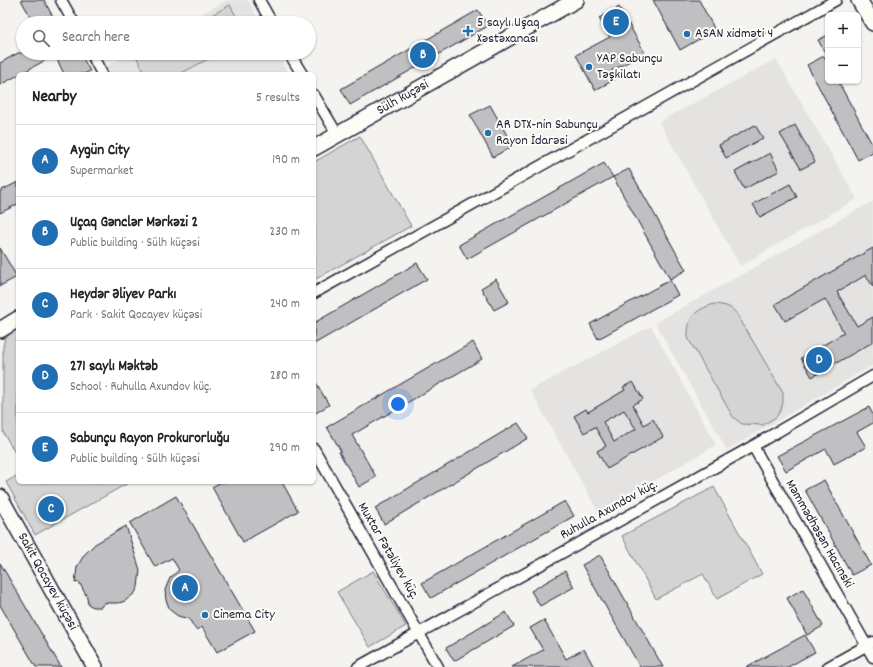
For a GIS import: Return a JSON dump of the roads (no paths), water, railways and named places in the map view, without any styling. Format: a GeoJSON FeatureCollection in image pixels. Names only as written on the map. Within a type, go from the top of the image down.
{"type":"FeatureCollection","features":[{"type":"Feature","properties":{"kind":"street"},"geometry":{"type":"LineString","coordinates":[[61,0],[70,16]]}},
{"type":"Feature","properties":{"kind":"street"},"geometry":{"type":"LineString","coordinates":[[258,0],[268,16]]}},
{"type":"Feature","properties":{"kind":"street","name":"Sülh küçəsi"},"geometry":{"type":"LineString","coordinates":[[316,147],[576,0]]}},
{"type":"Feature","properties":{"kind":"street"},"geometry":{"type":"LineString","coordinates":[[316,292],[836,0]]}},
{"type":"Feature","properties":{"kind":"street"},"geometry":{"type":"LineString","coordinates":[[859,0],[873,23]]}},
{"type":"Feature","properties":{"kind":"street"},"geometry":{"type":"LineString","coordinates":[[95,60],[101,72]]}},
{"type":"Feature","properties":{"kind":"street"},"geometry":{"type":"LineString","coordinates":[[293,60],[301,72]]}},
{"type":"Feature","properties":{"kind":"street"},"geometry":{"type":"LineString","coordinates":[[316,98],[337,134]]}},
{"type":"Feature","properties":{"kind":"street"},"geometry":{"type":"LineString","coordinates":[[0,330],[16,320]]}},
{"type":"Feature","properties":{"kind":"street","name":"Ruhulla Axundov küç."},"geometry":{"type":"LineString","coordinates":[[358,667],[418,632],[753,446],[873,376]]}},
{"type":"Feature","properties":{"kind":"street","name":"Məmmədhəsən Hacınski"},"geometry":{"type":"LineString","coordinates":[[753,446],[870,644],[873,657]]}},
{"type":"Feature","properties":{"kind":"street","name":"Muxtar Fətəliyev küç."},"geometry":{"type":"LineString","coordinates":[[316,453],[438,667]]}},
{"type":"Feature","properties":{"kind":"street","name":"Sakit Qocayev küçəsi"},"geometry":{"type":"LineString","coordinates":[[0,497],[95,667]]}},
{"type":"Feature","properties":{"kind":"street"},"geometry":{"type":"LineString","coordinates":[[828,667],[870,644]]}},
{"type":"Feature","properties":{"kind":"place","name":"Sabunçu Rayon Prokurorluğu"},"geometry":{"type":"Point","coordinates":[616,22]}},
{"type":"Feature","properties":{"kind":"place","name":"5 saylı Uşaq Xəstəxanası"},"geometry":{"type":"Point","coordinates":[468,31]}},
{"type":"Feature","properties":{"kind":"place","name":"ASAN xidməti 4"},"geometry":{"type":"Point","coordinates":[687,34]}},
{"type":"Feature","properties":{"kind":"place","name":"Uçaq Gənclər Mərkəzi 2"},"geometry":{"type":"Point","coordinates":[423,55]}},
{"type":"Feature","properties":{"kind":"place","name":"YAP Sabunçu Təşkilatı"},"geometry":{"type":"Point","coordinates":[589,67]}},
{"type":"Feature","properties":{"kind":"place","name":"AR DTX-nin Sabunçu Rayon İdarəsi"},"geometry":{"type":"Point","coordinates":[488,133]}},
{"type":"Feature","properties":{"kind":"place","name":"271 saylı Məktəb"},"geometry":{"type":"Point","coordinates":[819,360]}},
{"type":"Feature","properties":{"kind":"place","name":"Heydər Əliyev Parkı"},"geometry":{"type":"Point","coordinates":[51,509]}},
{"type":"Feature","properties":{"kind":"place","name":"Aygün City"},"geometry":{"type":"Point","coordinates":[185,588]}},
{"type":"Feature","properties":{"kind":"place","name":"Cinema City"},"geometry":{"type":"Point","coordinates":[205,615]}}]}
